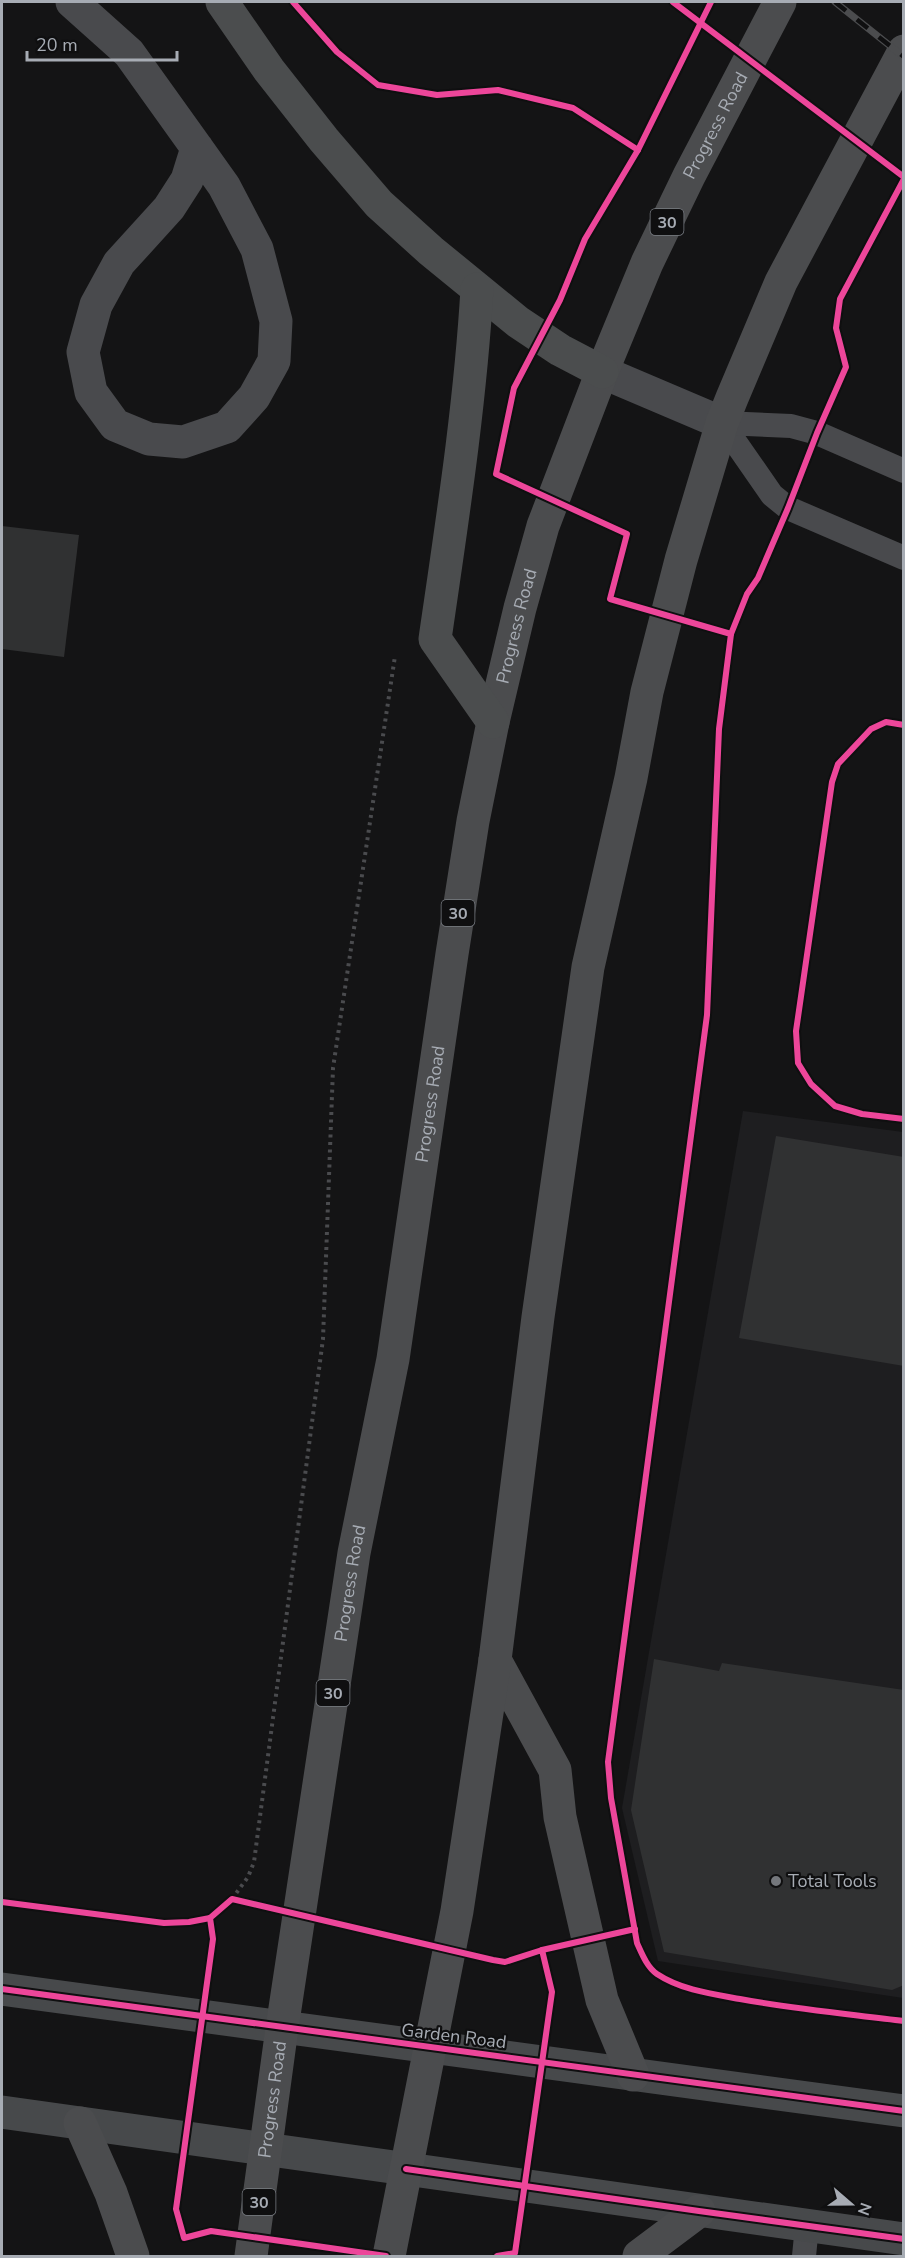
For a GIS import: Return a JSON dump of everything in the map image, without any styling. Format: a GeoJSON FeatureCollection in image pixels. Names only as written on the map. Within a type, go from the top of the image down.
{"type":"FeatureCollection","features":[{"type":"Feature","properties":{"kind":"highway"},"geometry":{"type":"LineString","coordinates":[[222,2],[269,70],[324,140],[379,204],[431,251],[518,322],[560,350],[602,372]]}},
{"type":"Feature","properties":{"kind":"highway"},"geometry":{"type":"LineString","coordinates":[[477,289],[463,448],[435,639],[493,722]]}},
{"type":"Feature","properties":{"kind":"main road","name":"Progress Road"},"geometry":{"type":"LineString","coordinates":[[251,2256],[282,2028],[354,1553],[393,1359],[462,887],[493,722],[520,608],[543,526],[602,372],[647,263],[780,2]]}},
{"type":"Feature","properties":{"kind":"main road"},"geometry":{"type":"LineString","coordinates":[[389,2256],[457,1911],[495,1660],[538,1317],[588,967],[631,778],[647,692],[666,616],[722,423],[781,282],[903,51]]}},
{"type":"Feature","properties":{"kind":"main road"},"geometry":{"type":"LineString","coordinates":[[495,1660],[555,1770],[560,1817],[599,1990],[633,2075]]}},
{"type":"Feature","properties":{"kind":"main road","name":"Garden Road"},"geometry":{"type":"LineString","coordinates":[[2,1989],[430,2049],[903,2111]]}},
{"type":"Feature","properties":{"kind":"main road"},"geometry":{"type":"LineString","coordinates":[[2,2112],[699,2211],[806,2241],[903,2238]]}},
{"type":"Feature","properties":{"kind":"main road"},"geometry":{"type":"LineString","coordinates":[[80,2123],[111,2193],[133,2256]]}},
{"type":"Feature","properties":{"kind":"main road"},"geometry":{"type":"LineString","coordinates":[[639,2256],[699,2211]]}},
{"type":"Feature","properties":{"kind":"street"},"geometry":{"type":"LineString","coordinates":[[72,2],[129,53],[197,148],[224,186],[258,249],[276,321],[274,361],[254,397],[227,427],[183,442],[149,439],[115,425],[91,392],[83,352],[96,305],[118,264],[169,208],[187,180],[197,148]]}},
{"type":"Feature","properties":{"kind":"street"},"geometry":{"type":"LineString","coordinates":[[602,372],[722,423]]}},
{"type":"Feature","properties":{"kind":"lane"},"geometry":{"type":"LineString","coordinates":[[722,423],[791,426],[817,432],[903,471]]}},
{"type":"Feature","properties":{"kind":"lane"},"geometry":{"type":"LineString","coordinates":[[722,423],[772,495],[788,508],[903,558]]}},
{"type":"Feature","properties":{"kind":"path"},"geometry":{"type":"LineString","coordinates":[[225,1905],[248,1877],[254,1862],[323,1339],[333,1068],[396,650]]}},
{"type":"Feature","properties":{"kind":"path"},"geometry":{"type":"LineString","coordinates":[[903,725],[885,722],[871,729],[838,764],[832,782],[796,1031],[798,1063],[811,1083],[835,1106],[861,1114],[903,1119]]}},
{"type":"Feature","properties":{"kind":"path"},"geometry":{"type":"LineString","coordinates":[[232,1899],[300,1914]]}},
{"type":"Feature","properties":{"kind":"shaded area"},"geometry":{"type":"Polygon","coordinates":[[[743,1111],[903,1132],[903,1998],[658,1961],[622,1808],[743,1111]]]}},
{"type":"Feature","properties":{"kind":"building"},"geometry":{"type":"Polygon","coordinates":[[[2,526],[79,535],[64,657],[2,649],[2,526]]]}},
{"type":"Feature","properties":{"kind":"building"},"geometry":{"type":"Polygon","coordinates":[[[776,1136],[904,1157],[904,1366],[739,1338],[776,1136]]]}},
{"type":"Feature","properties":{"kind":"building","name":"Total Tools"},"geometry":{"type":"Polygon","coordinates":[[[654,1659],[719,1671],[722,1663],[904,1690],[904,1985],[892,1990],[664,1952],[631,1810],[654,1659]]]}},
{"type":"Feature","properties":{"kind":"railway"},"geometry":{"type":"LineString","coordinates":[[835,2],[904,57]]}},
{"type":"Feature","properties":{"kind":"cycle path"},"geometry":{"type":"LineString","coordinates":[[293,2],[337,52],[378,85],[437,95],[498,90],[573,108],[638,150],[711,2]]}},
{"type":"Feature","properties":{"kind":"cycle path"},"geometry":{"type":"LineString","coordinates":[[673,2],[904,177]]}},
{"type":"Feature","properties":{"kind":"cycle path"},"geometry":{"type":"LineString","coordinates":[[638,150],[585,239],[560,300],[514,388],[496,474],[627,534],[610,599],[731,634],[719,729],[707,1015],[608,1762],[611,1798],[637,1943],[653,1971],[676,1984],[697,1991],[781,2006],[904,2021]]}},
{"type":"Feature","properties":{"kind":"cycle path"},"geometry":{"type":"LineString","coordinates":[[731,634],[747,594],[758,578],[846,367],[836,328],[840,299],[904,179]]}},
{"type":"Feature","properties":{"kind":"cycle path"},"geometry":{"type":"LineString","coordinates":[[904,725],[886,722],[871,729],[838,764],[832,782],[796,1031],[798,1063],[811,1084],[835,1106],[862,1114],[904,1119]]}},
{"type":"Feature","properties":{"kind":"cycle path"},"geometry":{"type":"LineString","coordinates":[[386,2256],[211,2231],[184,2238],[176,2209],[213,1939],[210,1918],[232,1899],[505,1962],[542,1950],[552,1992],[515,2253],[497,2256]]}},
{"type":"Feature","properties":{"kind":"cycle path"},"geometry":{"type":"LineString","coordinates":[[2,1902],[164,1923],[210,1918]]}},
{"type":"Feature","properties":{"kind":"cycle path"},"geometry":{"type":"LineString","coordinates":[[542,1950],[635,1929]]}},
{"type":"Feature","properties":{"kind":"cycle path"},"geometry":{"type":"LineString","coordinates":[[2,1989],[904,2111]]}},
{"type":"Feature","properties":{"kind":"cycle path"},"geometry":{"type":"LineString","coordinates":[[406,2169],[904,2239]]}},
{"type":"Feature","properties":{"kind":"place","name":"Total Tools"},"geometry":{"type":"Point","coordinates":[776,1881]}}]}
